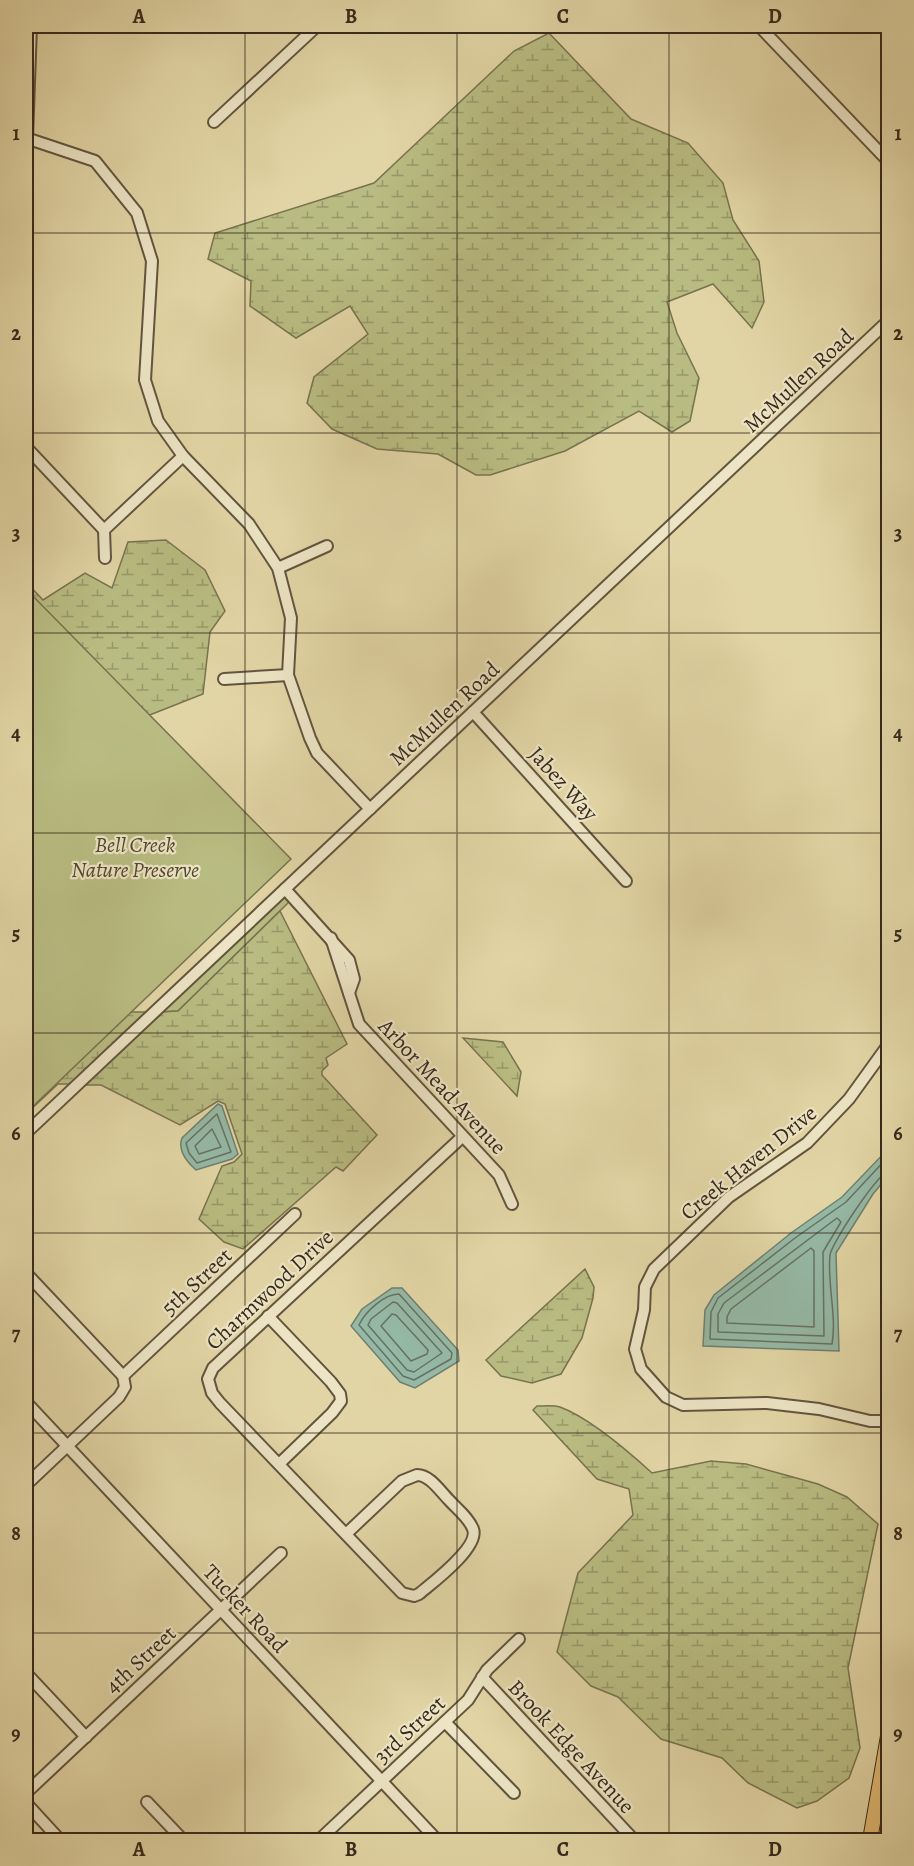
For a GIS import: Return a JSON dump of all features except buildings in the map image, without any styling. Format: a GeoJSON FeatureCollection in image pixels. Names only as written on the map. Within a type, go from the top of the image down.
{"type":"FeatureCollection","features":[{"type":"Feature","properties":{"kind":"main road"},"geometry":{"type":"LineString","coordinates":[[870,1840],[888,1736]]}},
{"type":"Feature","properties":{"kind":"street"},"geometry":{"type":"LineString","coordinates":[[30,26],[26,138],[95,160],[137,213],[152,261],[145,380],[158,422],[183,456],[249,524],[278,568],[291,618],[288,675],[317,753],[370,809]]}},
{"type":"Feature","properties":{"kind":"street"},"geometry":{"type":"LineString","coordinates":[[214,122],[317,26]]}},
{"type":"Feature","properties":{"kind":"street"},"geometry":{"type":"LineString","coordinates":[[759,26],[888,161]]}},
{"type":"Feature","properties":{"kind":"street","name":"McMullen Road"},"geometry":{"type":"LineString","coordinates":[[26,1133],[888,321]]}},
{"type":"Feature","properties":{"kind":"street"},"geometry":{"type":"LineString","coordinates":[[26,447],[104,530],[105,558]]}},
{"type":"Feature","properties":{"kind":"street"},"geometry":{"type":"LineString","coordinates":[[104,530],[183,456]]}},
{"type":"Feature","properties":{"kind":"street"},"geometry":{"type":"LineString","coordinates":[[278,568],[327,546]]}},
{"type":"Feature","properties":{"kind":"street"},"geometry":{"type":"LineString","coordinates":[[224,679],[288,675]]}},
{"type":"Feature","properties":{"kind":"street","name":"Jabez Way"},"geometry":{"type":"LineString","coordinates":[[473,712],[626,881]]}},
{"type":"Feature","properties":{"kind":"street","name":"Arbor Mead Avenue"},"geometry":{"type":"LineString","coordinates":[[285,889],[349,960],[354,972],[349,993]]}},
{"type":"Feature","properties":{"kind":"street","name":"Arbor Mead Avenue"},"geometry":{"type":"LineString","coordinates":[[331,938],[334,970],[339,982],[349,993],[356,1018],[364,1031],[499,1175],[512,1204]]}},
{"type":"Feature","properties":{"kind":"street","name":"Creek Haven Drive"},"geometry":{"type":"LineString","coordinates":[[888,1045],[849,1099],[807,1143],[729,1197],[654,1269],[645,1287],[644,1311],[635,1349],[641,1369],[666,1397],[682,1405],[767,1403],[819,1409],[870,1421],[888,1420]]}},
{"type":"Feature","properties":{"kind":"street","name":"Charmwood Drive"},"geometry":{"type":"LineString","coordinates":[[346,1534],[402,1481],[417,1474],[429,1479],[468,1520],[473,1529],[474,1539],[468,1549],[414,1596],[397,1589],[212,1393],[208,1379],[213,1368],[462,1137]]}},
{"type":"Feature","properties":{"kind":"street","name":"5th Street"},"geometry":{"type":"LineString","coordinates":[[123,1376],[295,1214]]}},
{"type":"Feature","properties":{"kind":"street"},"geometry":{"type":"LineString","coordinates":[[26,1273],[123,1376],[124,1388],[119,1397],[26,1485]]}},
{"type":"Feature","properties":{"kind":"street"},"geometry":{"type":"LineString","coordinates":[[268,1316],[331,1382],[340,1401],[332,1413],[279,1464]]}},
{"type":"Feature","properties":{"kind":"street","name":"Tucker Road"},"geometry":{"type":"LineString","coordinates":[[26,1402],[437,1840]]}},
{"type":"Feature","properties":{"kind":"street","name":"4th Street"},"geometry":{"type":"LineString","coordinates":[[26,1793],[281,1553]]}},
{"type":"Feature","properties":{"kind":"street","name":"3rd Street"},"geometry":{"type":"LineString","coordinates":[[319,1840],[468,1700],[482,1677],[519,1639]]}},
{"type":"Feature","properties":{"kind":"street"},"geometry":{"type":"LineString","coordinates":[[26,1672],[86,1737]]}},
{"type":"Feature","properties":{"kind":"street","name":"Brook Edge Avenue"},"geometry":{"type":"LineString","coordinates":[[482,1677],[634,1840]]}},
{"type":"Feature","properties":{"kind":"street"},"geometry":{"type":"LineString","coordinates":[[445,1722],[514,1793]]}},
{"type":"Feature","properties":{"kind":"street"},"geometry":{"type":"LineString","coordinates":[[147,1802],[183,1840]]}},
{"type":"Feature","properties":{"kind":"street"},"geometry":{"type":"LineString","coordinates":[[26,1803],[60,1840]]}},
{"type":"Feature","properties":{"kind":"green space"},"geometry":{"type":"Polygon","coordinates":[[[549,33],[631,119],[688,143],[723,183],[733,220],[759,261],[764,302],[752,328],[713,284],[667,302],[677,333],[699,378],[690,421],[672,432],[639,411],[565,451],[490,475],[476,475],[438,454],[377,449],[332,429],[307,403],[314,377],[368,334],[350,306],[296,338],[250,306],[251,281],[208,259],[215,233],[374,183],[514,51],[549,33]]]}},
{"type":"Feature","properties":{"kind":"green space"},"geometry":{"type":"Polygon","coordinates":[[[166,540],[205,570],[225,611],[210,632],[203,694],[137,720],[26,773],[26,582],[43,600],[85,573],[112,588],[128,542],[166,540]]]}},
{"type":"Feature","properties":{"kind":"green space","name":"Bell Creek Nature Preserve"},"geometry":{"type":"Polygon","coordinates":[[[26,589],[291,859],[26,1113],[26,589]]]}},
{"type":"Feature","properties":{"kind":"green space"},"geometry":{"type":"Polygon","coordinates":[[[285,895],[290,901],[178,1011],[161,1012],[285,895]]]}},
{"type":"Feature","properties":{"kind":"green space"},"geometry":{"type":"Polygon","coordinates":[[[280,911],[347,1044],[326,1058],[328,1065],[322,1071],[322,1075],[377,1135],[343,1171],[336,1167],[243,1249],[224,1242],[199,1219],[222,1166],[234,1162],[242,1154],[225,1104],[218,1101],[180,1125],[101,1085],[83,1085],[161,1012],[178,1011],[280,911]]]}},
{"type":"Feature","properties":{"kind":"green space"},"geometry":{"type":"Polygon","coordinates":[[[26,1002],[122,1012],[149,1012],[71,1084],[58,1084],[26,1114],[26,1002]]]}},
{"type":"Feature","properties":{"kind":"green space"},"geometry":{"type":"Polygon","coordinates":[[[463,1038],[503,1042],[521,1072],[517,1096],[463,1038]]]}},
{"type":"Feature","properties":{"kind":"green space"},"geometry":{"type":"Polygon","coordinates":[[[585,1269],[594,1287],[593,1298],[582,1338],[561,1374],[532,1383],[501,1376],[486,1360],[585,1269]]]}},
{"type":"Feature","properties":{"kind":"green space"},"geometry":{"type":"Polygon","coordinates":[[[537,1406],[560,1407],[572,1412],[621,1446],[652,1473],[711,1461],[746,1464],[818,1484],[847,1497],[878,1524],[848,1668],[860,1748],[849,1778],[817,1801],[797,1808],[748,1783],[722,1758],[661,1739],[618,1697],[591,1686],[557,1652],[578,1573],[633,1515],[629,1489],[597,1479],[533,1410],[537,1406]]]}},
{"type":"Feature","properties":{"kind":"water"},"geometry":{"type":"Polygon","coordinates":[[[218,1104],[222,1106],[238,1154],[232,1159],[196,1170],[182,1152],[182,1138],[218,1104]]]}},
{"type":"Feature","properties":{"kind":"water"},"geometry":{"type":"Polygon","coordinates":[[[888,1149],[888,1176],[873,1194],[836,1253],[839,1351],[703,1346],[705,1310],[714,1295],[791,1233],[842,1197],[888,1149]]]}},
{"type":"Feature","properties":{"kind":"water"},"geometry":{"type":"Polygon","coordinates":[[[392,1288],[402,1288],[458,1350],[459,1361],[415,1388],[400,1382],[351,1326],[362,1309],[392,1288]]]}}]}
